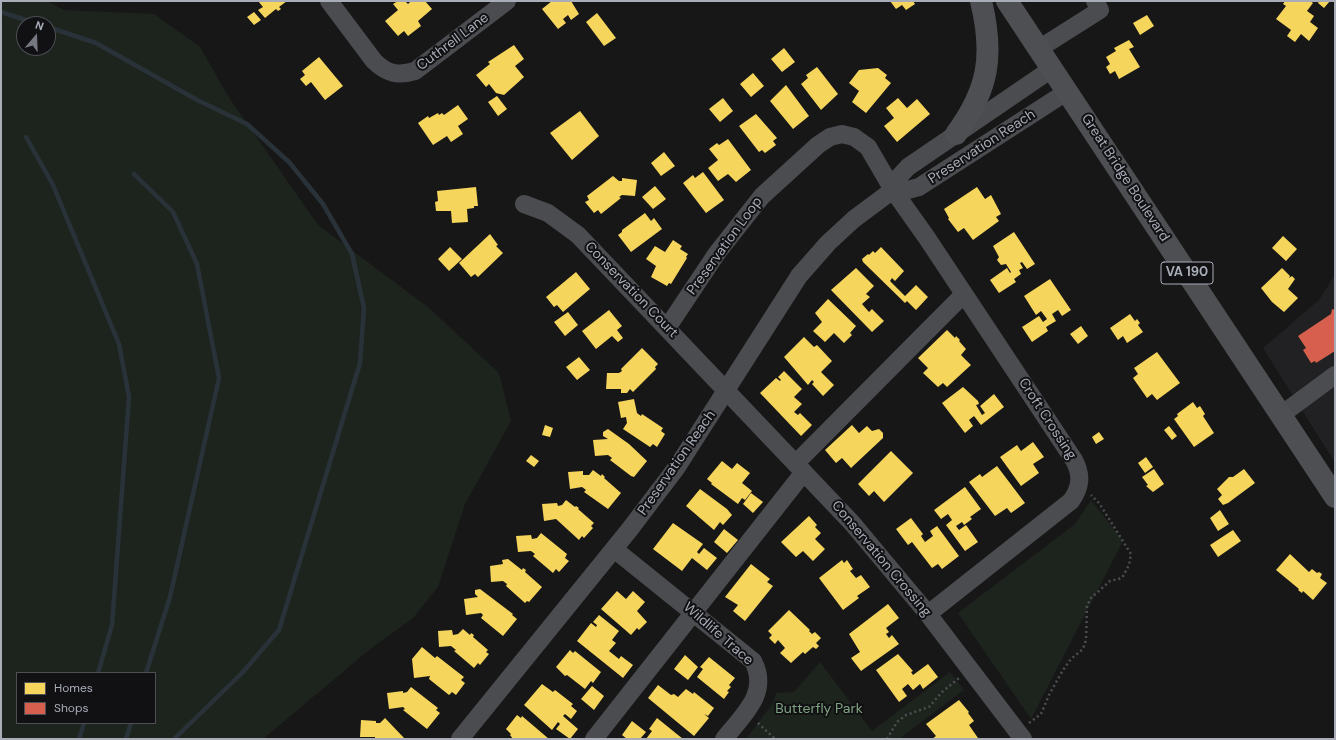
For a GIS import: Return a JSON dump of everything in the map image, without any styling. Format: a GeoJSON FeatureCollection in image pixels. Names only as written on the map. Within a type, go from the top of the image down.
{"type":"FeatureCollection","features":[{"type":"Feature","properties":{"kind":"main road"},"geometry":{"type":"LineString","coordinates":[[956,134],[971,114],[982,88],[988,65],[988,41],[981,1]]}},
{"type":"Feature","properties":{"kind":"main road","name":"Great Bridge Boulevard"},"geometry":{"type":"LineString","coordinates":[[1007,1],[1040,48],[1335,497]]}},
{"type":"Feature","properties":{"kind":"street","name":"Cuthrell Lane"},"geometry":{"type":"LineString","coordinates":[[329,1],[374,61],[383,69],[395,74],[404,74],[415,71],[507,1]]}},
{"type":"Feature","properties":{"kind":"street"},"geometry":{"type":"LineString","coordinates":[[1040,48],[1103,4]]}},
{"type":"Feature","properties":{"kind":"street","name":"Preservation Reach"},"geometry":{"type":"LineString","coordinates":[[893,190],[896,180],[908,167],[1052,68]]}},
{"type":"Feature","properties":{"kind":"street","name":"Preservation Reach"},"geometry":{"type":"LineString","coordinates":[[460,739],[614,549],[677,467],[799,276],[828,243],[854,219],[893,190],[908,190],[919,187],[1068,91]]}},
{"type":"Feature","properties":{"kind":"street","name":"Preservation Loop"},"geometry":{"type":"LineString","coordinates":[[667,328],[717,253],[762,196],[818,145],[830,137],[842,134],[854,137],[868,147],[893,190]]}},
{"type":"Feature","properties":{"kind":"street","name":"Croft Crossing"},"geometry":{"type":"LineString","coordinates":[[893,190],[1074,460],[1080,474],[1079,488]]}},
{"type":"Feature","properties":{"kind":"street","name":"Conservation Court"},"geometry":{"type":"LineString","coordinates":[[524,204],[548,213],[578,235],[727,390]]}},
{"type":"Feature","properties":{"kind":"street"},"geometry":{"type":"LineString","coordinates":[[594,739],[694,612],[800,468],[964,294]]}},
{"type":"Feature","properties":{"kind":"street"},"geometry":{"type":"LineString","coordinates":[[1281,415],[1335,375]]}},
{"type":"Feature","properties":{"kind":"street","name":"Conservation Crossing"},"geometry":{"type":"LineString","coordinates":[[727,390],[852,523],[928,614],[1020,735]]}},
{"type":"Feature","properties":{"kind":"street"},"geometry":{"type":"LineString","coordinates":[[928,614],[1064,508],[1071,501],[1079,488]]}},
{"type":"Feature","properties":{"kind":"street","name":"Wildlife Trace"},"geometry":{"type":"LineString","coordinates":[[614,549],[746,654],[758,670],[759,687],[756,696],[746,712],[724,739]]}},
{"type":"Feature","properties":{"kind":"path"},"geometry":{"type":"LineString","coordinates":[[1020,735],[1041,714],[1063,670],[1071,659],[1083,649],[1086,640],[1087,606],[1090,598],[1110,581],[1122,578],[1131,559],[1131,554],[1099,503],[1092,496],[1079,488]]}},
{"type":"Feature","properties":{"kind":"path"},"geometry":{"type":"LineString","coordinates":[[887,739],[893,728],[906,715],[929,708],[942,692],[970,670]]}},
{"type":"Feature","properties":{"kind":"path"},"geometry":{"type":"LineString","coordinates":[[746,712],[775,739]]}},
{"type":"Feature","properties":{"kind":"shaded area"},"geometry":{"type":"Polygon","coordinates":[[[1335,274],[1334,461],[1263,348],[1320,299],[1335,274]]]}},
{"type":"Feature","properties":{"kind":"green space"},"geometry":{"type":"Polygon","coordinates":[[[1,1],[47,1],[64,10],[154,14],[200,47],[228,96],[318,225],[428,307],[499,373],[511,421],[465,504],[438,587],[413,618],[369,650],[263,739],[1,739],[1,1]]]}},
{"type":"Feature","properties":{"kind":"green space"},"geometry":{"type":"Polygon","coordinates":[[[1091,500],[1123,541],[1031,719],[958,613],[1075,524],[1091,500]]]}},
{"type":"Feature","properties":{"kind":"green space","name":"Butterfly Park"},"geometry":{"type":"Polygon","coordinates":[[[820,662],[872,731],[950,672],[964,690],[899,739],[746,739],[773,703],[776,693],[794,692],[820,662]]]}},
{"type":"Feature","properties":{"kind":"building: Homes"},"geometry":{"type":"Polygon","coordinates":[[[258,1],[287,1],[279,7],[281,9],[278,11],[276,9],[265,18],[258,10],[263,7],[258,1]]]}},
{"type":"Feature","properties":{"kind":"building: Homes"},"geometry":{"type":"Polygon","coordinates":[[[398,1],[405,1],[408,4],[411,1],[425,1],[432,9],[418,21],[421,26],[408,36],[404,31],[398,36],[385,21],[398,10],[393,4],[398,1]]]}},
{"type":"Feature","properties":{"kind":"building: Homes"},"geometry":{"type":"Polygon","coordinates":[[[552,1],[571,1],[579,14],[571,20],[568,15],[563,19],[566,23],[558,29],[542,9],[552,1]]]}},
{"type":"Feature","properties":{"kind":"building: Homes"},"geometry":{"type":"Polygon","coordinates":[[[890,1],[913,1],[915,4],[906,10],[902,5],[896,9],[890,1]]]}},
{"type":"Feature","properties":{"kind":"building: Homes"},"geometry":{"type":"Polygon","coordinates":[[[1285,1],[1310,1],[1313,3],[1307,11],[1314,16],[1310,22],[1318,28],[1309,41],[1301,34],[1295,42],[1287,36],[1291,30],[1276,19],[1286,6],[1283,4],[1285,1]]]}},
{"type":"Feature","properties":{"kind":"building: Homes"},"geometry":{"type":"Polygon","coordinates":[[[1319,1],[1330,1],[1324,8],[1318,3],[1319,1]]]}},
{"type":"Feature","properties":{"kind":"building: Homes"},"geometry":{"type":"Polygon","coordinates":[[[254,12],[261,20],[254,25],[247,17],[254,12]]]}},
{"type":"Feature","properties":{"kind":"building: Homes"},"geometry":{"type":"Polygon","coordinates":[[[597,13],[616,38],[604,46],[586,22],[597,13]]]}},
{"type":"Feature","properties":{"kind":"building: Homes"},"geometry":{"type":"Polygon","coordinates":[[[1147,15],[1154,26],[1140,35],[1133,23],[1147,15]]]}},
{"type":"Feature","properties":{"kind":"building: Homes"},"geometry":{"type":"Polygon","coordinates":[[[1129,40],[1134,47],[1129,49],[1140,67],[1119,79],[1115,71],[1110,74],[1106,67],[1110,64],[1106,57],[1116,51],[1114,48],[1129,40]]]}},
{"type":"Feature","properties":{"kind":"building: Homes"},"geometry":{"type":"Polygon","coordinates":[[[514,45],[524,59],[515,66],[524,77],[504,95],[496,93],[489,84],[486,87],[476,75],[490,64],[488,62],[514,45]]]}},
{"type":"Feature","properties":{"kind":"building: Homes"},"geometry":{"type":"Polygon","coordinates":[[[784,48],[795,62],[782,72],[771,59],[784,48]]]}},
{"type":"Feature","properties":{"kind":"building: Homes"},"geometry":{"type":"Polygon","coordinates":[[[319,57],[343,86],[325,100],[311,82],[306,86],[300,79],[305,75],[302,71],[319,57]]]}},
{"type":"Feature","properties":{"kind":"building: Homes"},"geometry":{"type":"Polygon","coordinates":[[[817,67],[838,94],[821,110],[801,84],[808,78],[806,75],[817,67]]]}},
{"type":"Feature","properties":{"kind":"building: Homes"},"geometry":{"type":"Polygon","coordinates":[[[878,68],[887,75],[885,78],[891,83],[866,113],[852,102],[859,91],[849,83],[859,70],[878,68]]]}},
{"type":"Feature","properties":{"kind":"building: Homes"},"geometry":{"type":"Polygon","coordinates":[[[753,73],[764,86],[751,97],[740,84],[753,73]]]}},
{"type":"Feature","properties":{"kind":"building: Homes"},"geometry":{"type":"Polygon","coordinates":[[[786,85],[809,116],[793,129],[770,101],[786,85]]]}},
{"type":"Feature","properties":{"kind":"building: Homes"},"geometry":{"type":"Polygon","coordinates":[[[497,96],[507,109],[498,116],[488,102],[497,96]]]}},
{"type":"Feature","properties":{"kind":"building: Homes"},"geometry":{"type":"Polygon","coordinates":[[[723,98],[733,111],[720,122],[709,109],[723,98]]]}},
{"type":"Feature","properties":{"kind":"building: Homes"},"geometry":{"type":"Polygon","coordinates":[[[898,98],[907,108],[917,99],[930,114],[897,142],[884,126],[894,118],[886,108],[898,98]]]}},
{"type":"Feature","properties":{"kind":"building: Homes"},"geometry":{"type":"Polygon","coordinates":[[[458,105],[468,119],[458,126],[463,134],[451,142],[447,136],[433,145],[418,123],[428,116],[429,118],[438,113],[439,115],[442,113],[444,115],[458,105]]]}},
{"type":"Feature","properties":{"kind":"building: Homes"},"geometry":{"type":"Polygon","coordinates":[[[580,111],[599,136],[572,160],[550,133],[580,111]]]}},
{"type":"Feature","properties":{"kind":"building: Homes"},"geometry":{"type":"Polygon","coordinates":[[[756,114],[777,138],[773,141],[776,145],[765,153],[762,150],[759,152],[739,126],[756,114]]]}},
{"type":"Feature","properties":{"kind":"building: Homes"},"geometry":{"type":"Polygon","coordinates":[[[728,139],[751,170],[736,182],[728,174],[718,181],[708,168],[718,160],[709,149],[717,143],[719,145],[728,139]]]}},
{"type":"Feature","properties":{"kind":"building: Homes"},"geometry":{"type":"Polygon","coordinates":[[[664,152],[675,166],[661,176],[651,163],[664,152]]]}},
{"type":"Feature","properties":{"kind":"building: Homes"},"geometry":{"type":"Polygon","coordinates":[[[703,172],[724,200],[706,213],[683,183],[693,175],[695,178],[703,172]]]}},
{"type":"Feature","properties":{"kind":"building: Homes"},"geometry":{"type":"Polygon","coordinates":[[[613,176],[619,181],[622,181],[622,178],[637,180],[635,196],[622,195],[619,197],[621,198],[601,214],[598,210],[594,213],[585,202],[589,200],[587,196],[613,176]]]}},
{"type":"Feature","properties":{"kind":"building: Homes"},"geometry":{"type":"Polygon","coordinates":[[[655,186],[666,199],[653,209],[642,197],[655,186]]]}},
{"type":"Feature","properties":{"kind":"building: Homes"},"geometry":{"type":"Polygon","coordinates":[[[476,187],[478,206],[467,209],[468,222],[452,223],[451,211],[436,211],[435,202],[438,201],[437,191],[476,187]]]}},
{"type":"Feature","properties":{"kind":"building: Homes"},"geometry":{"type":"Polygon","coordinates":[[[977,187],[985,199],[991,195],[1001,214],[996,217],[999,221],[973,240],[964,228],[958,232],[948,219],[949,218],[944,209],[977,187]]]}},
{"type":"Feature","properties":{"kind":"building: Homes"},"geometry":{"type":"Polygon","coordinates":[[[645,213],[651,221],[654,218],[662,229],[631,252],[618,235],[622,232],[622,230],[645,213]]]}},
{"type":"Feature","properties":{"kind":"building: Homes"},"geometry":{"type":"Polygon","coordinates":[[[1014,232],[1035,264],[1027,269],[1022,262],[1020,263],[1023,268],[1019,270],[1021,274],[1014,279],[1016,282],[999,293],[990,280],[1007,268],[1010,273],[1011,272],[1006,264],[1001,265],[997,260],[999,257],[993,246],[1014,232]]]}},
{"type":"Feature","properties":{"kind":"building: Homes"},"geometry":{"type":"Polygon","coordinates":[[[490,234],[498,245],[496,246],[503,253],[478,277],[475,274],[471,277],[459,263],[490,234]]]}},
{"type":"Feature","properties":{"kind":"building: Homes"},"geometry":{"type":"Polygon","coordinates":[[[1283,236],[1297,249],[1286,261],[1272,248],[1283,236]]]}},
{"type":"Feature","properties":{"kind":"building: Homes"},"geometry":{"type":"Polygon","coordinates":[[[673,240],[682,246],[680,249],[688,254],[671,284],[669,283],[667,286],[651,277],[656,266],[646,259],[655,246],[665,252],[673,240]]]}},
{"type":"Feature","properties":{"kind":"building: Homes"},"geometry":{"type":"Polygon","coordinates":[[[450,247],[462,259],[449,271],[438,259],[450,247]]]}},
{"type":"Feature","properties":{"kind":"building: Homes"},"geometry":{"type":"Polygon","coordinates":[[[881,247],[904,271],[895,281],[892,278],[890,281],[905,296],[916,285],[928,297],[916,310],[907,301],[905,303],[863,262],[862,259],[868,254],[869,255],[873,251],[875,253],[881,247]]]}},
{"type":"Feature","properties":{"kind":"building: Homes"},"geometry":{"type":"Polygon","coordinates":[[[856,268],[874,286],[866,294],[870,297],[862,304],[869,312],[872,309],[884,321],[872,332],[831,290],[856,268]]]}},
{"type":"Feature","properties":{"kind":"building: Homes"},"geometry":{"type":"Polygon","coordinates":[[[1282,268],[1290,276],[1289,278],[1292,276],[1295,279],[1288,289],[1298,298],[1284,312],[1272,302],[1261,288],[1282,268]]]}},
{"type":"Feature","properties":{"kind":"building: Homes"},"geometry":{"type":"Polygon","coordinates":[[[576,272],[590,289],[563,312],[557,305],[554,307],[546,297],[576,272]]]}},
{"type":"Feature","properties":{"kind":"building: Homes"},"geometry":{"type":"Polygon","coordinates":[[[1050,279],[1071,310],[1062,316],[1058,310],[1052,314],[1056,321],[1046,327],[1048,331],[1032,342],[1022,327],[1039,316],[1043,322],[1047,319],[1041,311],[1036,315],[1024,296],[1050,279]]]}},
{"type":"Feature","properties":{"kind":"building: Homes"},"geometry":{"type":"Polygon","coordinates":[[[828,299],[856,326],[850,333],[852,335],[844,343],[834,333],[825,342],[813,331],[822,322],[815,313],[828,299]]]}},
{"type":"Feature","properties":{"kind":"building: Homes"},"geometry":{"type":"Polygon","coordinates":[[[609,310],[622,326],[617,330],[623,338],[618,342],[612,336],[596,349],[582,331],[609,310]]]}},
{"type":"Feature","properties":{"kind":"building: Homes"},"geometry":{"type":"Polygon","coordinates":[[[568,312],[578,325],[565,336],[554,322],[568,312]]]}},
{"type":"Feature","properties":{"kind":"building: Homes"},"geometry":{"type":"Polygon","coordinates":[[[1130,314],[1135,321],[1137,319],[1140,323],[1138,325],[1143,332],[1127,343],[1123,336],[1118,340],[1110,328],[1130,314]]]}},
{"type":"Feature","properties":{"kind":"building: Homes"},"geometry":{"type":"Polygon","coordinates":[[[1081,326],[1088,336],[1078,344],[1070,334],[1081,326]]]}},
{"type":"Feature","properties":{"kind":"building: Homes"},"geometry":{"type":"Polygon","coordinates":[[[947,330],[955,338],[956,336],[960,340],[959,341],[966,349],[961,355],[971,365],[947,387],[943,383],[938,387],[923,373],[928,368],[918,358],[947,330]]]}},
{"type":"Feature","properties":{"kind":"building: Homes"},"geometry":{"type":"Polygon","coordinates":[[[804,337],[814,347],[817,345],[832,361],[821,372],[834,385],[823,396],[812,384],[814,382],[812,380],[808,385],[784,357],[804,337]]]}},
{"type":"Feature","properties":{"kind":"building: Homes"},"geometry":{"type":"Polygon","coordinates":[[[642,348],[658,364],[655,367],[656,369],[633,392],[630,389],[627,393],[621,393],[621,389],[606,389],[607,373],[619,373],[622,371],[621,369],[642,348]]]}},
{"type":"Feature","properties":{"kind":"building: Homes"},"geometry":{"type":"Polygon","coordinates":[[[1157,352],[1180,383],[1157,400],[1152,394],[1147,398],[1133,378],[1138,374],[1134,368],[1157,352]]]}},
{"type":"Feature","properties":{"kind":"building: Homes"},"geometry":{"type":"Polygon","coordinates":[[[579,357],[590,370],[577,380],[566,367],[579,357]]]}},
{"type":"Feature","properties":{"kind":"building: Homes"},"geometry":{"type":"Polygon","coordinates":[[[784,371],[802,389],[794,397],[802,404],[794,412],[798,415],[800,413],[812,425],[801,436],[760,393],[776,378],[780,381],[781,380],[778,377],[784,371]]]}},
{"type":"Feature","properties":{"kind":"building: Homes"},"geometry":{"type":"Polygon","coordinates":[[[963,387],[978,401],[979,404],[976,405],[982,415],[985,413],[980,406],[994,394],[1004,407],[981,425],[974,416],[969,420],[973,426],[965,433],[942,403],[963,387]]]}},
{"type":"Feature","properties":{"kind":"building: Homes"},"geometry":{"type":"Polygon","coordinates":[[[634,399],[637,413],[641,416],[642,414],[663,428],[661,431],[665,434],[657,447],[653,444],[650,447],[623,429],[627,423],[626,417],[621,418],[618,402],[634,399]]]}},
{"type":"Feature","properties":{"kind":"building: Homes"},"geometry":{"type":"Polygon","coordinates":[[[1193,402],[1197,408],[1200,406],[1205,414],[1203,416],[1214,433],[1194,447],[1174,419],[1178,416],[1177,414],[1193,402]]]}},
{"type":"Feature","properties":{"kind":"building: Homes"},"geometry":{"type":"Polygon","coordinates":[[[545,425],[553,428],[550,437],[542,435],[545,425]]]}},
{"type":"Feature","properties":{"kind":"building: Homes"},"geometry":{"type":"Polygon","coordinates":[[[852,425],[859,433],[867,426],[872,431],[879,429],[883,433],[883,438],[851,468],[842,458],[836,463],[825,450],[852,425]]]}},
{"type":"Feature","properties":{"kind":"building: Homes"},"geometry":{"type":"Polygon","coordinates":[[[1169,426],[1177,436],[1172,440],[1164,430],[1169,426]]]}},
{"type":"Feature","properties":{"kind":"building: Homes"},"geometry":{"type":"Polygon","coordinates":[[[608,429],[629,444],[647,461],[634,477],[610,460],[612,458],[608,455],[595,456],[593,440],[608,439],[603,436],[603,432],[608,429]]]}},
{"type":"Feature","properties":{"kind":"building: Homes"},"geometry":{"type":"Polygon","coordinates":[[[1099,432],[1104,439],[1096,444],[1092,437],[1099,432]]]}},
{"type":"Feature","properties":{"kind":"building: Homes"},"geometry":{"type":"Polygon","coordinates":[[[1033,442],[1044,457],[1033,464],[1039,473],[1021,486],[1000,457],[1017,445],[1021,451],[1033,442]]]}},
{"type":"Feature","properties":{"kind":"building: Homes"},"geometry":{"type":"Polygon","coordinates":[[[891,451],[913,473],[884,502],[874,491],[869,496],[858,484],[891,451]]]}},
{"type":"Feature","properties":{"kind":"building: Homes"},"geometry":{"type":"Polygon","coordinates":[[[531,455],[539,461],[534,467],[526,461],[531,455]]]}},
{"type":"Feature","properties":{"kind":"building: Homes"},"geometry":{"type":"Polygon","coordinates":[[[1146,457],[1153,467],[1145,473],[1138,463],[1146,457]]]}},
{"type":"Feature","properties":{"kind":"building: Homes"},"geometry":{"type":"Polygon","coordinates":[[[722,461],[732,469],[737,463],[750,473],[742,483],[752,491],[745,500],[742,498],[738,504],[711,484],[712,483],[707,479],[722,461]]]}},
{"type":"Feature","properties":{"kind":"building: Homes"},"geometry":{"type":"Polygon","coordinates":[[[997,466],[1025,503],[1011,513],[1007,508],[995,516],[969,482],[980,474],[982,477],[997,466]]]}},
{"type":"Feature","properties":{"kind":"building: Homes"},"geometry":{"type":"Polygon","coordinates":[[[1154,469],[1164,484],[1153,492],[1146,486],[1148,485],[1142,477],[1154,469]]]}},
{"type":"Feature","properties":{"kind":"building: Homes"},"geometry":{"type":"Polygon","coordinates":[[[1244,469],[1255,483],[1223,505],[1218,499],[1222,495],[1217,489],[1229,477],[1233,477],[1244,469]]]}},
{"type":"Feature","properties":{"kind":"building: Homes"},"geometry":{"type":"Polygon","coordinates":[[[593,470],[601,476],[602,474],[605,477],[604,478],[621,493],[608,509],[584,492],[586,490],[582,487],[570,489],[568,472],[583,471],[583,475],[589,475],[593,470]]]}},
{"type":"Feature","properties":{"kind":"building: Homes"},"geometry":{"type":"Polygon","coordinates":[[[965,487],[981,509],[970,517],[972,519],[964,525],[962,522],[956,526],[959,530],[966,525],[978,542],[965,551],[946,525],[952,520],[948,514],[941,519],[934,510],[965,487]]]}},
{"type":"Feature","properties":{"kind":"building: Homes"},"geometry":{"type":"Polygon","coordinates":[[[700,489],[727,509],[732,515],[723,525],[720,522],[714,530],[686,506],[700,489]]]}},
{"type":"Feature","properties":{"kind":"building: Homes"},"geometry":{"type":"Polygon","coordinates":[[[751,493],[763,502],[753,513],[743,504],[751,493]]]}},
{"type":"Feature","properties":{"kind":"building: Homes"},"geometry":{"type":"Polygon","coordinates":[[[566,500],[575,507],[576,506],[579,508],[578,509],[594,523],[591,526],[593,528],[584,538],[582,536],[579,540],[556,519],[544,521],[542,504],[557,503],[558,506],[562,505],[566,500]]]}},
{"type":"Feature","properties":{"kind":"building: Homes"},"geometry":{"type":"Polygon","coordinates":[[[1220,510],[1229,524],[1218,531],[1210,518],[1220,510]]]}},
{"type":"Feature","properties":{"kind":"building: Homes"},"geometry":{"type":"Polygon","coordinates":[[[809,516],[817,525],[815,527],[821,533],[815,539],[825,549],[813,561],[803,551],[796,557],[781,542],[809,516]]]}},
{"type":"Feature","properties":{"kind":"building: Homes"},"geometry":{"type":"Polygon","coordinates":[[[911,518],[923,534],[921,536],[925,542],[933,536],[930,531],[937,526],[959,556],[942,569],[938,564],[932,568],[912,542],[908,545],[896,529],[911,518]]]}},
{"type":"Feature","properties":{"kind":"building: Homes"},"geometry":{"type":"Polygon","coordinates":[[[673,523],[703,544],[697,552],[699,554],[704,548],[717,558],[707,570],[692,558],[682,571],[653,549],[673,523]]]}},
{"type":"Feature","properties":{"kind":"building: Homes"},"geometry":{"type":"Polygon","coordinates":[[[724,529],[738,540],[727,553],[714,542],[724,529]]]}},
{"type":"Feature","properties":{"kind":"building: Homes"},"geometry":{"type":"Polygon","coordinates":[[[1233,530],[1241,541],[1218,557],[1210,545],[1233,530]]]}},
{"type":"Feature","properties":{"kind":"building: Homes"},"geometry":{"type":"Polygon","coordinates":[[[541,533],[567,554],[565,558],[569,561],[559,572],[556,569],[553,573],[533,556],[535,554],[531,551],[518,552],[516,536],[531,535],[532,539],[537,538],[541,533]]]}},
{"type":"Feature","properties":{"kind":"building: Homes"},"geometry":{"type":"Polygon","coordinates":[[[1290,554],[1309,572],[1312,569],[1317,573],[1319,572],[1322,574],[1320,578],[1327,583],[1313,600],[1303,591],[1302,593],[1298,590],[1299,589],[1276,570],[1290,554]]]}},
{"type":"Feature","properties":{"kind":"building: Homes"},"geometry":{"type":"Polygon","coordinates":[[[508,559],[522,570],[523,568],[526,570],[525,572],[542,587],[529,602],[527,601],[525,603],[506,586],[507,584],[503,581],[491,582],[490,566],[503,564],[502,560],[508,559]]]}},
{"type":"Feature","properties":{"kind":"building: Homes"},"geometry":{"type":"Polygon","coordinates":[[[842,560],[844,563],[847,560],[853,569],[850,571],[856,578],[861,575],[870,587],[857,596],[859,598],[843,610],[819,578],[842,560]]]}},
{"type":"Feature","properties":{"kind":"building: Homes"},"geometry":{"type":"Polygon","coordinates":[[[751,564],[770,579],[767,582],[773,586],[745,621],[733,611],[738,605],[725,597],[751,564]]]}},
{"type":"Feature","properties":{"kind":"building: Homes"},"geometry":{"type":"Polygon","coordinates":[[[480,589],[513,614],[512,615],[517,619],[503,636],[481,618],[483,615],[481,613],[466,615],[464,599],[478,597],[475,594],[475,590],[480,589]]]}},
{"type":"Feature","properties":{"kind":"building: Homes"},"geometry":{"type":"Polygon","coordinates":[[[617,591],[626,599],[633,591],[645,602],[637,611],[647,622],[639,630],[637,628],[631,635],[601,609],[617,591]]]}},
{"type":"Feature","properties":{"kind":"building: Homes"},"geometry":{"type":"Polygon","coordinates":[[[888,604],[899,618],[886,628],[889,632],[886,634],[889,638],[892,635],[899,644],[861,671],[851,658],[860,652],[849,634],[888,604]]]}},
{"type":"Feature","properties":{"kind":"building: Homes"},"geometry":{"type":"Polygon","coordinates":[[[789,610],[810,630],[809,631],[812,634],[815,632],[821,638],[816,643],[819,646],[816,649],[813,647],[805,654],[803,652],[791,663],[780,653],[785,648],[778,640],[775,644],[769,638],[772,635],[768,631],[789,610]]]}},
{"type":"Feature","properties":{"kind":"building: Homes"},"geometry":{"type":"Polygon","coordinates":[[[599,615],[619,631],[612,640],[616,643],[609,651],[619,659],[621,656],[633,665],[623,678],[577,641],[591,623],[596,627],[597,625],[593,622],[599,615]]]}},
{"type":"Feature","properties":{"kind":"building: Homes"},"geometry":{"type":"Polygon","coordinates":[[[463,629],[470,635],[471,633],[474,635],[473,637],[488,650],[486,652],[489,654],[480,665],[478,663],[474,668],[454,651],[456,650],[451,646],[439,647],[438,631],[452,630],[453,635],[458,634],[463,629]]]}},
{"type":"Feature","properties":{"kind":"building: Homes"},"geometry":{"type":"Polygon","coordinates":[[[422,647],[435,658],[437,656],[464,677],[461,680],[465,683],[456,695],[452,692],[449,695],[429,679],[430,676],[414,678],[412,659],[422,647]]]}},
{"type":"Feature","properties":{"kind":"building: Homes"},"geometry":{"type":"Polygon","coordinates":[[[570,650],[573,653],[575,651],[601,672],[593,683],[591,681],[585,689],[567,675],[565,676],[556,667],[570,650]]]}},
{"type":"Feature","properties":{"kind":"building: Homes"},"geometry":{"type":"Polygon","coordinates":[[[898,654],[913,671],[911,672],[913,675],[928,664],[938,677],[923,689],[920,684],[913,690],[908,684],[902,689],[907,696],[899,702],[876,670],[898,654]]]}},
{"type":"Feature","properties":{"kind":"building: Homes"},"geometry":{"type":"Polygon","coordinates":[[[685,655],[698,667],[688,680],[674,669],[685,655]]]}},
{"type":"Feature","properties":{"kind":"building: Homes"},"geometry":{"type":"Polygon","coordinates":[[[709,657],[735,678],[729,685],[731,687],[727,691],[729,692],[724,699],[697,677],[703,669],[700,667],[709,657]]]}},
{"type":"Feature","properties":{"kind":"building: Homes"},"geometry":{"type":"Polygon","coordinates":[[[542,684],[553,692],[555,690],[573,704],[571,706],[577,711],[571,719],[565,714],[563,716],[578,729],[570,739],[556,729],[560,724],[558,722],[552,730],[524,705],[542,684]]]}},
{"type":"Feature","properties":{"kind":"building: Homes"},"geometry":{"type":"Polygon","coordinates":[[[658,685],[671,695],[674,694],[678,697],[686,689],[693,694],[694,692],[714,708],[708,716],[704,714],[709,718],[694,736],[648,698],[658,685]]]}},
{"type":"Feature","properties":{"kind":"building: Homes"},"geometry":{"type":"Polygon","coordinates":[[[592,686],[604,696],[594,710],[581,699],[592,686]]]}},
{"type":"Feature","properties":{"kind":"building: Homes"},"geometry":{"type":"Polygon","coordinates":[[[411,687],[438,708],[436,710],[440,713],[427,729],[403,710],[405,709],[403,707],[389,709],[387,693],[407,692],[411,687]]]}},
{"type":"Feature","properties":{"kind":"building: Homes"},"geometry":{"type":"Polygon","coordinates":[[[959,700],[974,721],[969,725],[978,738],[932,739],[936,736],[926,724],[959,700]]]}},
{"type":"Feature","properties":{"kind":"building: Homes"},"geometry":{"type":"Polygon","coordinates":[[[517,715],[521,718],[522,716],[549,739],[513,739],[510,735],[511,734],[506,729],[517,715]]]}},
{"type":"Feature","properties":{"kind":"building: Homes"},"geometry":{"type":"Polygon","coordinates":[[[385,718],[405,739],[375,739],[375,737],[360,737],[361,720],[376,721],[376,723],[380,723],[385,718]]]}},
{"type":"Feature","properties":{"kind":"building: Homes"},"geometry":{"type":"Polygon","coordinates":[[[657,718],[683,739],[646,739],[652,731],[649,729],[657,718]]]}},
{"type":"Feature","properties":{"kind":"building: Homes"},"geometry":{"type":"Polygon","coordinates":[[[632,721],[646,732],[640,739],[627,739],[622,735],[632,721]]]}},
{"type":"Feature","properties":{"kind":"building: Shops"},"geometry":{"type":"Polygon","coordinates":[[[1332,309],[1335,310],[1335,351],[1316,363],[1315,361],[1311,363],[1303,350],[1306,348],[1298,336],[1331,314],[1332,309]]]}},
{"type":"Feature","properties":{"kind":"waterway"},"geometry":{"type":"LineString","coordinates":[[1,12],[16,17]]}},
{"type":"Feature","properties":{"kind":"waterway"},"geometry":{"type":"LineString","coordinates":[[56,30],[96,43],[197,100],[247,124],[289,162],[323,204],[352,254],[364,308],[360,363],[279,630],[243,672],[174,739]]}},
{"type":"Feature","properties":{"kind":"waterway"},"geometry":{"type":"LineString","coordinates":[[26,137],[53,185],[119,344],[129,397],[112,625],[98,672]]}},
{"type":"Feature","properties":{"kind":"waterway"},"geometry":{"type":"LineString","coordinates":[[134,174],[173,212],[197,264],[219,378],[170,597],[146,672]]}},
{"type":"Feature","properties":{"kind":"waterway"},"geometry":{"type":"LineString","coordinates":[[79,739],[84,724]]}},
{"type":"Feature","properties":{"kind":"waterway"},"geometry":{"type":"LineString","coordinates":[[126,739],[131,724]]}}]}
